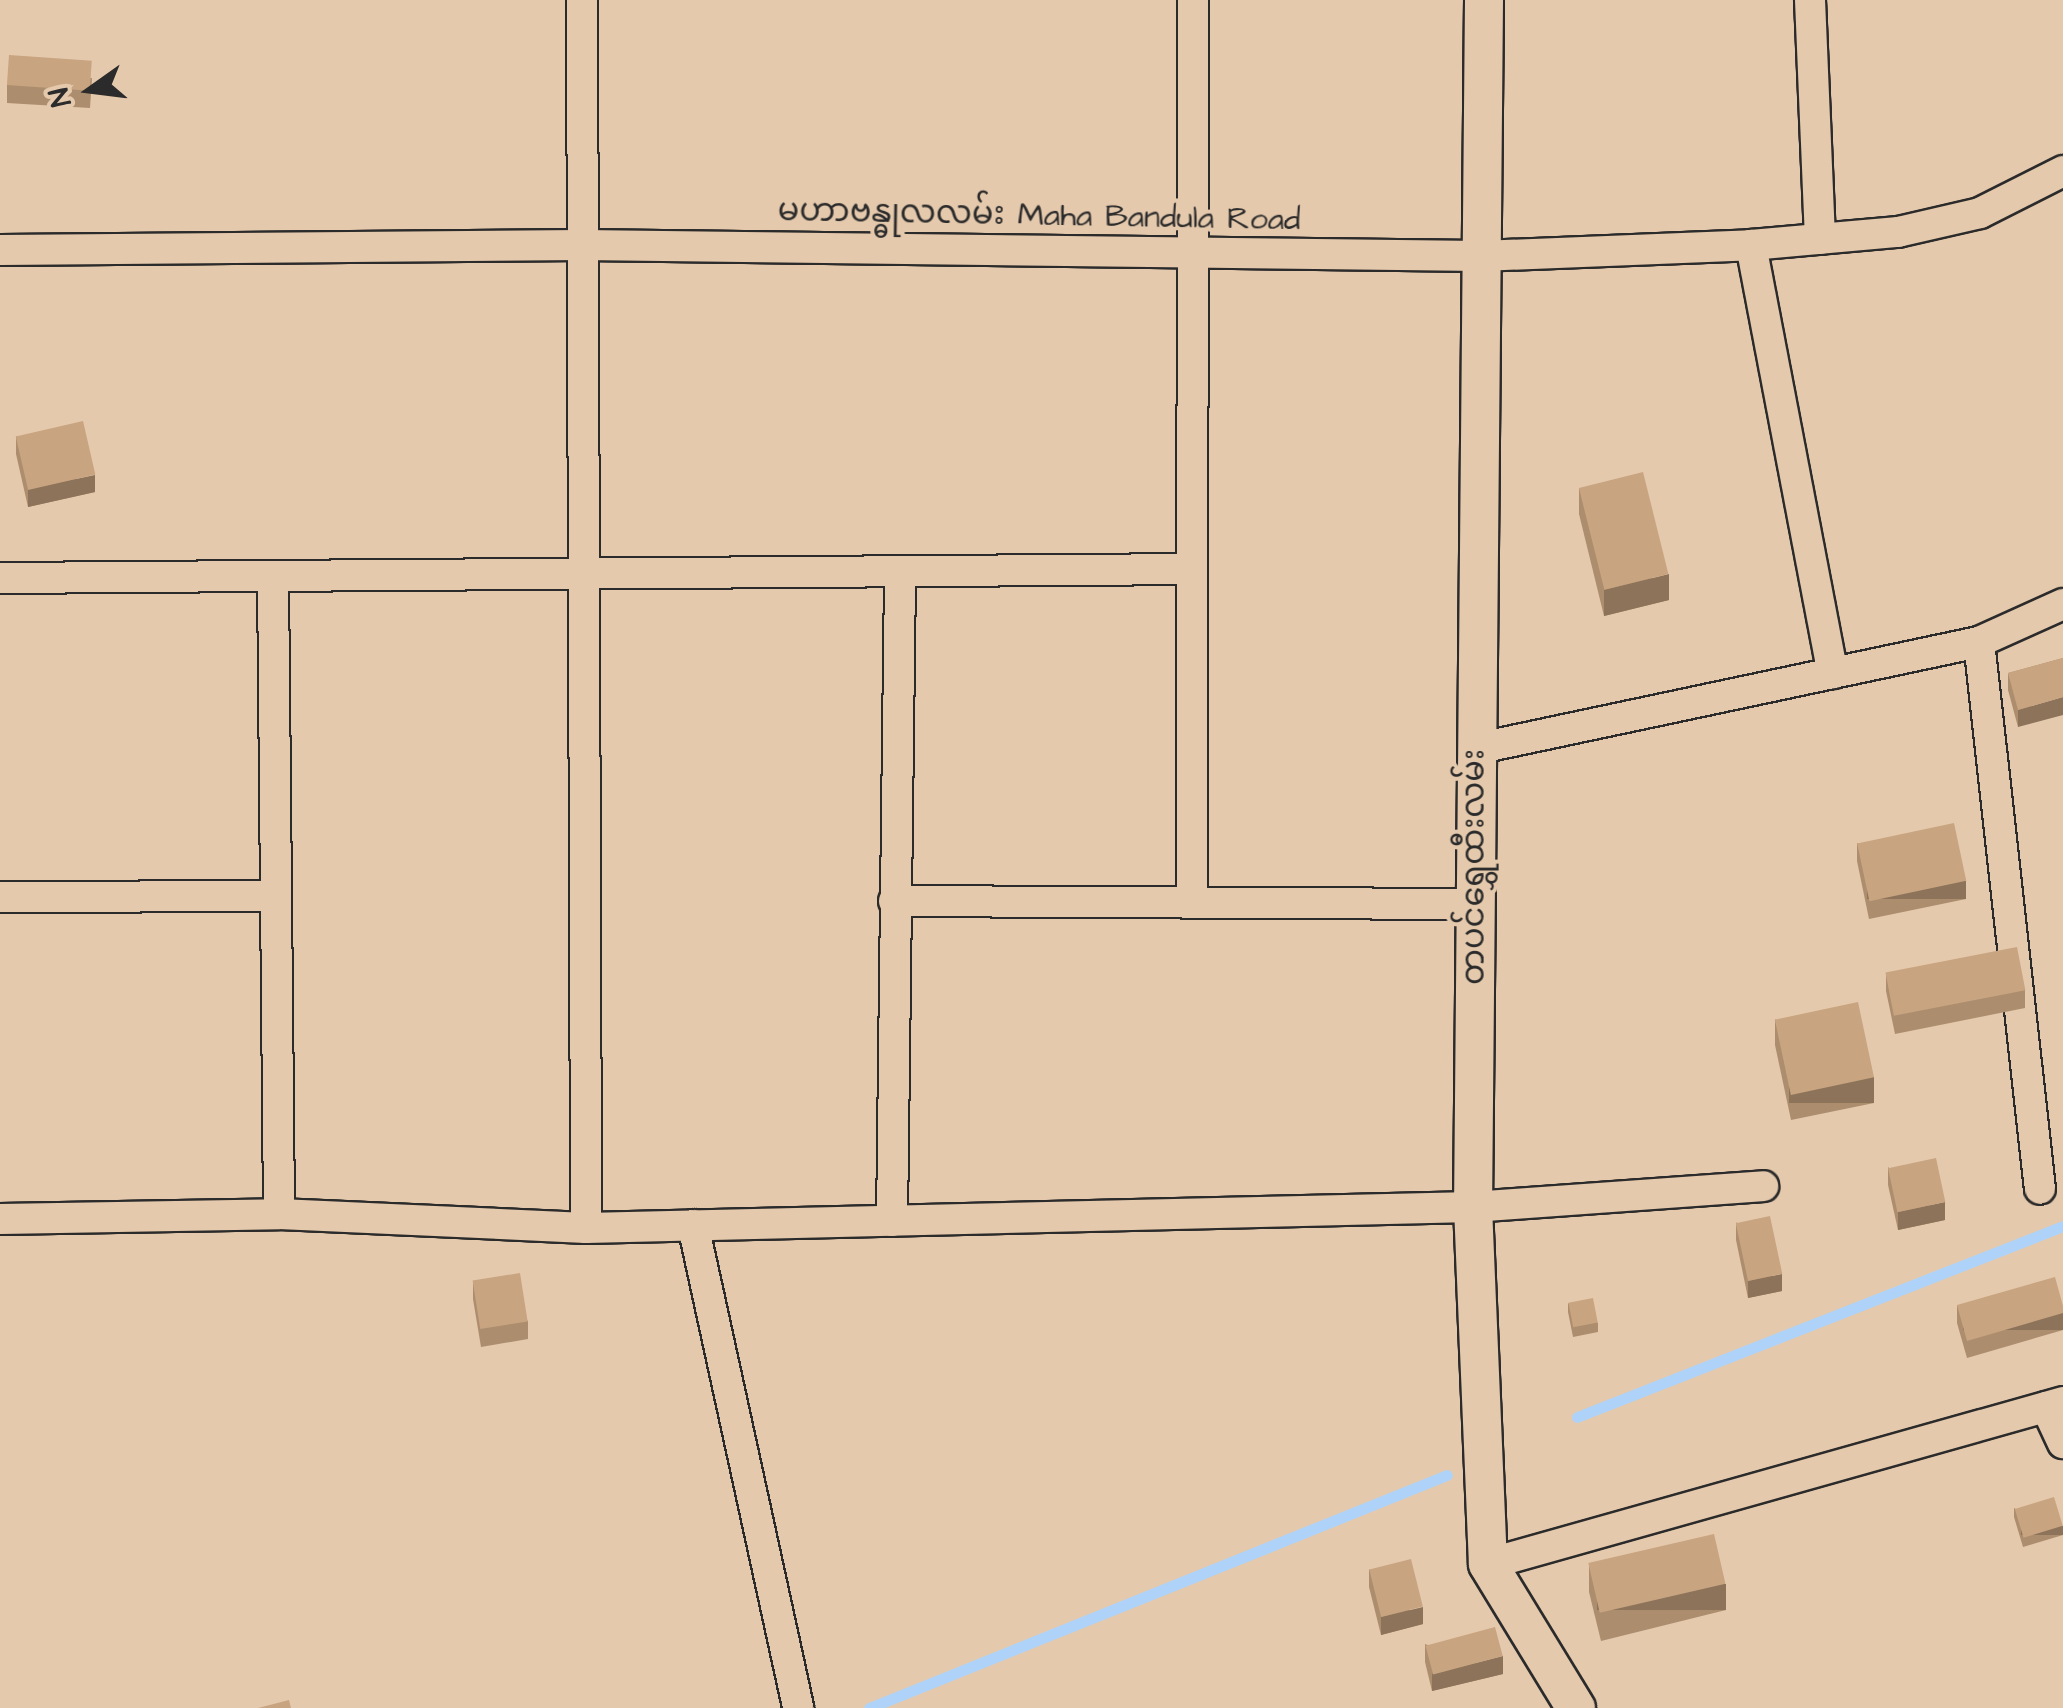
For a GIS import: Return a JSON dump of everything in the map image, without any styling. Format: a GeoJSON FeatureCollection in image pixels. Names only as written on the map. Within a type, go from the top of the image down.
{"type":"FeatureCollection","features":[{"type":"Feature","properties":{"kind":"street"},"geometry":{"type":"LineString","coordinates":[[582,0],[586,1228]]}},
{"type":"Feature","properties":{"kind":"street"},"geometry":{"type":"LineString","coordinates":[[1192,902],[1193,0]]}},
{"type":"Feature","properties":{"kind":"street","name":"တပင်ရွှေထီးလမ်း"},"geometry":{"type":"LineString","coordinates":[[1484,0],[1473,1208],[1488,1564],[1576,1708]]}},
{"type":"Feature","properties":{"kind":"street"},"geometry":{"type":"LineString","coordinates":[[1810,0],[1820,238]]}},
{"type":"Feature","properties":{"kind":"street","name":"မဟာဗန္ဓုလလမ်း Maha Bandula Road"},"geometry":{"type":"LineString","coordinates":[[0,250],[582,244],[1482,256],[1751,245],[1898,232],[1980,213],[2063,171]]}},
{"type":"Feature","properties":{"kind":"street"},"geometry":{"type":"LineString","coordinates":[[1751,245],[1833,674]]}},
{"type":"Feature","properties":{"kind":"street"},"geometry":{"type":"LineString","coordinates":[[0,578],[1192,569]]}},
{"type":"Feature","properties":{"kind":"street"},"geometry":{"type":"LineString","coordinates":[[892,1221],[900,571]]}},
{"type":"Feature","properties":{"kind":"street"},"geometry":{"type":"LineString","coordinates":[[272,576],[279,1214]]}},
{"type":"Feature","properties":{"kind":"street"},"geometry":{"type":"LineString","coordinates":[[1475,748],[1979,642],[2063,604]]}},
{"type":"Feature","properties":{"kind":"street"},"geometry":{"type":"LineString","coordinates":[[1979,642],[2040,1190]]}},
{"type":"Feature","properties":{"kind":"street"},"geometry":{"type":"LineString","coordinates":[[0,897],[276,896]]}},
{"type":"Feature","properties":{"kind":"street"},"geometry":{"type":"LineString","coordinates":[[894,901],[1475,904]]}},
{"type":"Feature","properties":{"kind":"street"},"geometry":{"type":"LineString","coordinates":[[0,1219],[279,1214],[586,1228],[1473,1208],[1762,1186]]}},
{"type":"Feature","properties":{"kind":"street"},"geometry":{"type":"LineString","coordinates":[[693,1225],[798,1708]]}},
{"type":"Feature","properties":{"kind":"street"},"geometry":{"type":"LineString","coordinates":[[1488,1564],[2055,1404],[2063,1443]]}},
{"type":"Feature","properties":{"kind":"building"},"geometry":{"type":"Polygon","coordinates":[[[9,55],[92,61],[90,91],[7,85],[9,55]]]}},
{"type":"Feature","properties":{"kind":"building"},"geometry":{"type":"Polygon","coordinates":[[[83,421],[95,475],[28,490],[16,437],[83,421]]]}},
{"type":"Feature","properties":{"kind":"building"},"geometry":{"type":"Polygon","coordinates":[[[1643,472],[1668,574],[1604,590],[1579,488],[1643,472]]]}},
{"type":"Feature","properties":{"kind":"building"},"geometry":{"type":"Polygon","coordinates":[[[2063,658],[2063,697],[2018,710],[2008,673],[2063,658]]]}},
{"type":"Feature","properties":{"kind":"building"},"geometry":{"type":"Polygon","coordinates":[[[1954,823],[1966,881],[1869,901],[1857,844],[1954,823]]]}},
{"type":"Feature","properties":{"kind":"building"},"geometry":{"type":"Polygon","coordinates":[[[2017,947],[2025,990],[1894,1016],[1885,973],[2017,947]]]}},
{"type":"Feature","properties":{"kind":"building"},"geometry":{"type":"Polygon","coordinates":[[[1858,1002],[1874,1077],[1791,1095],[1775,1020],[1858,1002]]]}},
{"type":"Feature","properties":{"kind":"building"},"geometry":{"type":"Polygon","coordinates":[[[1936,1158],[1945,1202],[1897,1212],[1888,1168],[1936,1158]]]}},
{"type":"Feature","properties":{"kind":"building"},"geometry":{"type":"Polygon","coordinates":[[[1770,1216],[1782,1274],[1748,1281],[1736,1223],[1770,1216]]]}},
{"type":"Feature","properties":{"kind":"building"},"geometry":{"type":"Polygon","coordinates":[[[520,1273],[528,1321],[480,1329],[473,1281],[520,1273]]]}},
{"type":"Feature","properties":{"kind":"building"},"geometry":{"type":"Polygon","coordinates":[[[2055,1277],[2063,1313],[1967,1341],[1957,1305],[2055,1277]]]}},
{"type":"Feature","properties":{"kind":"building"},"geometry":{"type":"Polygon","coordinates":[[[1593,1298],[1598,1323],[1573,1327],[1568,1303],[1593,1298]]]}},
{"type":"Feature","properties":{"kind":"building"},"geometry":{"type":"Polygon","coordinates":[[[2054,1497],[2063,1526],[2024,1538],[2015,1509],[2054,1497]]]}},
{"type":"Feature","properties":{"kind":"building"},"geometry":{"type":"Polygon","coordinates":[[[1714,1534],[1725,1584],[1600,1613],[1588,1563],[1714,1534]]]}},
{"type":"Feature","properties":{"kind":"building"},"geometry":{"type":"Polygon","coordinates":[[[1411,1559],[1423,1607],[1381,1617],[1369,1569],[1411,1559]]]}},
{"type":"Feature","properties":{"kind":"building"},"geometry":{"type":"Polygon","coordinates":[[[1495,1627],[1503,1656],[1433,1675],[1425,1646],[1495,1627]]]}},
{"type":"Feature","properties":{"kind":"building"},"geometry":{"type":"Polygon","coordinates":[[[289,1700],[291,1708],[258,1708],[289,1700]]]}},
{"type":"Feature","properties":{"kind":"waterway"},"geometry":{"type":"LineString","coordinates":[[1577,1417],[2063,1226]]}},
{"type":"Feature","properties":{"kind":"waterway"},"geometry":{"type":"LineString","coordinates":[[869,1708],[1447,1475]]}}]}
